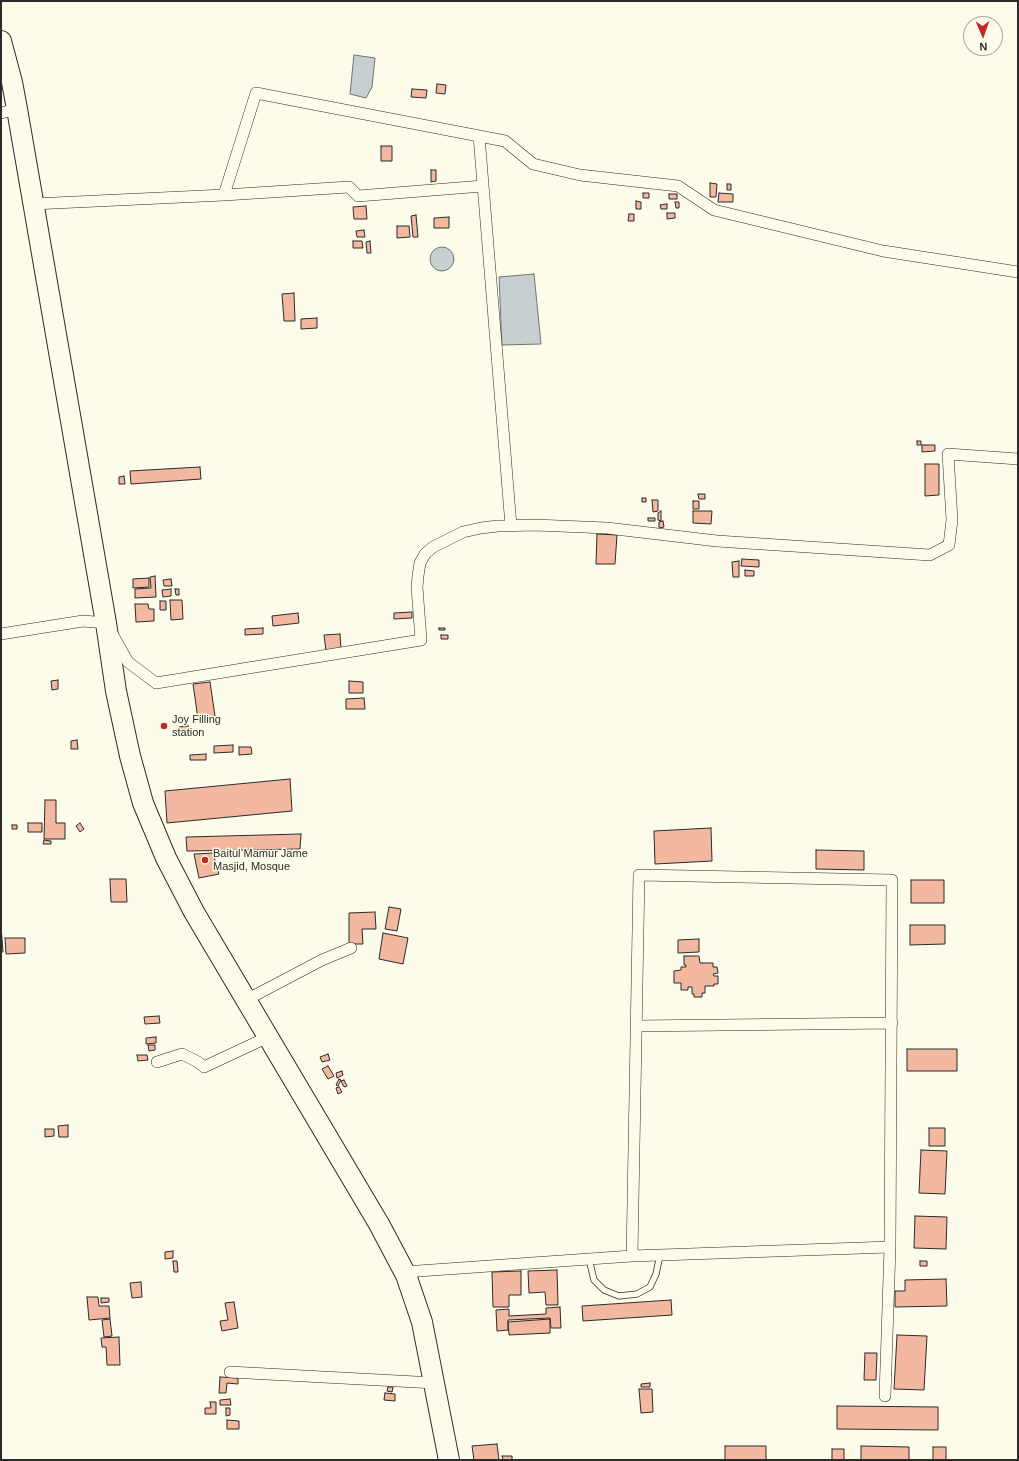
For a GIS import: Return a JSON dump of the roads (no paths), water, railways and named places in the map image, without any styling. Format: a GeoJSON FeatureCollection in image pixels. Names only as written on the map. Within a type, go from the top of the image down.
{"type":"FeatureCollection","features":[{"type":"Feature","properties":{"kind":"highway"},"geometry":{"type":"LineString","coordinates":[[1,41],[12,82],[9,111],[33,204],[124,729],[133,768],[146,810],[153,830],[180,886],[379,1224],[404,1272],[415,1299],[422,1322],[449,1460]]}},
{"type":"Feature","properties":{"kind":"street"},"geometry":{"type":"LineString","coordinates":[[224,195],[256,93],[505,141],[533,164],[580,175],[678,186],[714,210],[883,251],[1018,272]]}},
{"type":"Feature","properties":{"kind":"street"},"geometry":{"type":"LineString","coordinates":[[479,136],[511,526]]}},
{"type":"Feature","properties":{"kind":"street"},"geometry":{"type":"LineString","coordinates":[[33,204],[224,195],[349,186],[358,196],[483,186]]}},
{"type":"Feature","properties":{"kind":"street"},"geometry":{"type":"LineString","coordinates":[[1,634],[83,621],[106,622],[128,662],[156,682],[421,640],[418,576],[420,563],[425,554],[433,547],[463,532],[481,528],[535,525],[607,528],[717,541],[930,555],[949,545],[952,520],[948,454],[1018,459]]}},
{"type":"Feature","properties":{"kind":"street"},"geometry":{"type":"LineString","coordinates":[[632,1256],[639,875],[892,880],[890,1248],[886,1396]]}},
{"type":"Feature","properties":{"kind":"street"},"geometry":{"type":"LineString","coordinates":[[246,1000],[322,960],[351,948]]}},
{"type":"Feature","properties":{"kind":"street"},"geometry":{"type":"LineString","coordinates":[[636,1026],[892,1023]]}},
{"type":"Feature","properties":{"kind":"street"},"geometry":{"type":"LineString","coordinates":[[156,1062],[182,1054],[198,1062],[204,1067],[268,1037]]}},
{"type":"Feature","properties":{"kind":"street"},"geometry":{"type":"LineString","coordinates":[[404,1272],[632,1256],[890,1248]]}},
{"type":"Feature","properties":{"kind":"street"},"geometry":{"type":"LineString","coordinates":[[230,1372],[435,1383]]}},
{"type":"Feature","properties":{"kind":"lane"},"geometry":{"type":"LineString","coordinates":[[589,1259],[594,1280],[604,1290],[619,1296],[637,1294],[650,1287],[656,1274],[660,1255]]}},
{"type":"Feature","properties":{"kind":"place","name":"Joy Filling station"},"geometry":{"type":"Point","coordinates":[164,726]}},
{"type":"Feature","properties":{"kind":"place","name":"Baitul Mamur Jame Masjid, Mosque"},"geometry":{"type":"Point","coordinates":[205,860]}}]}
